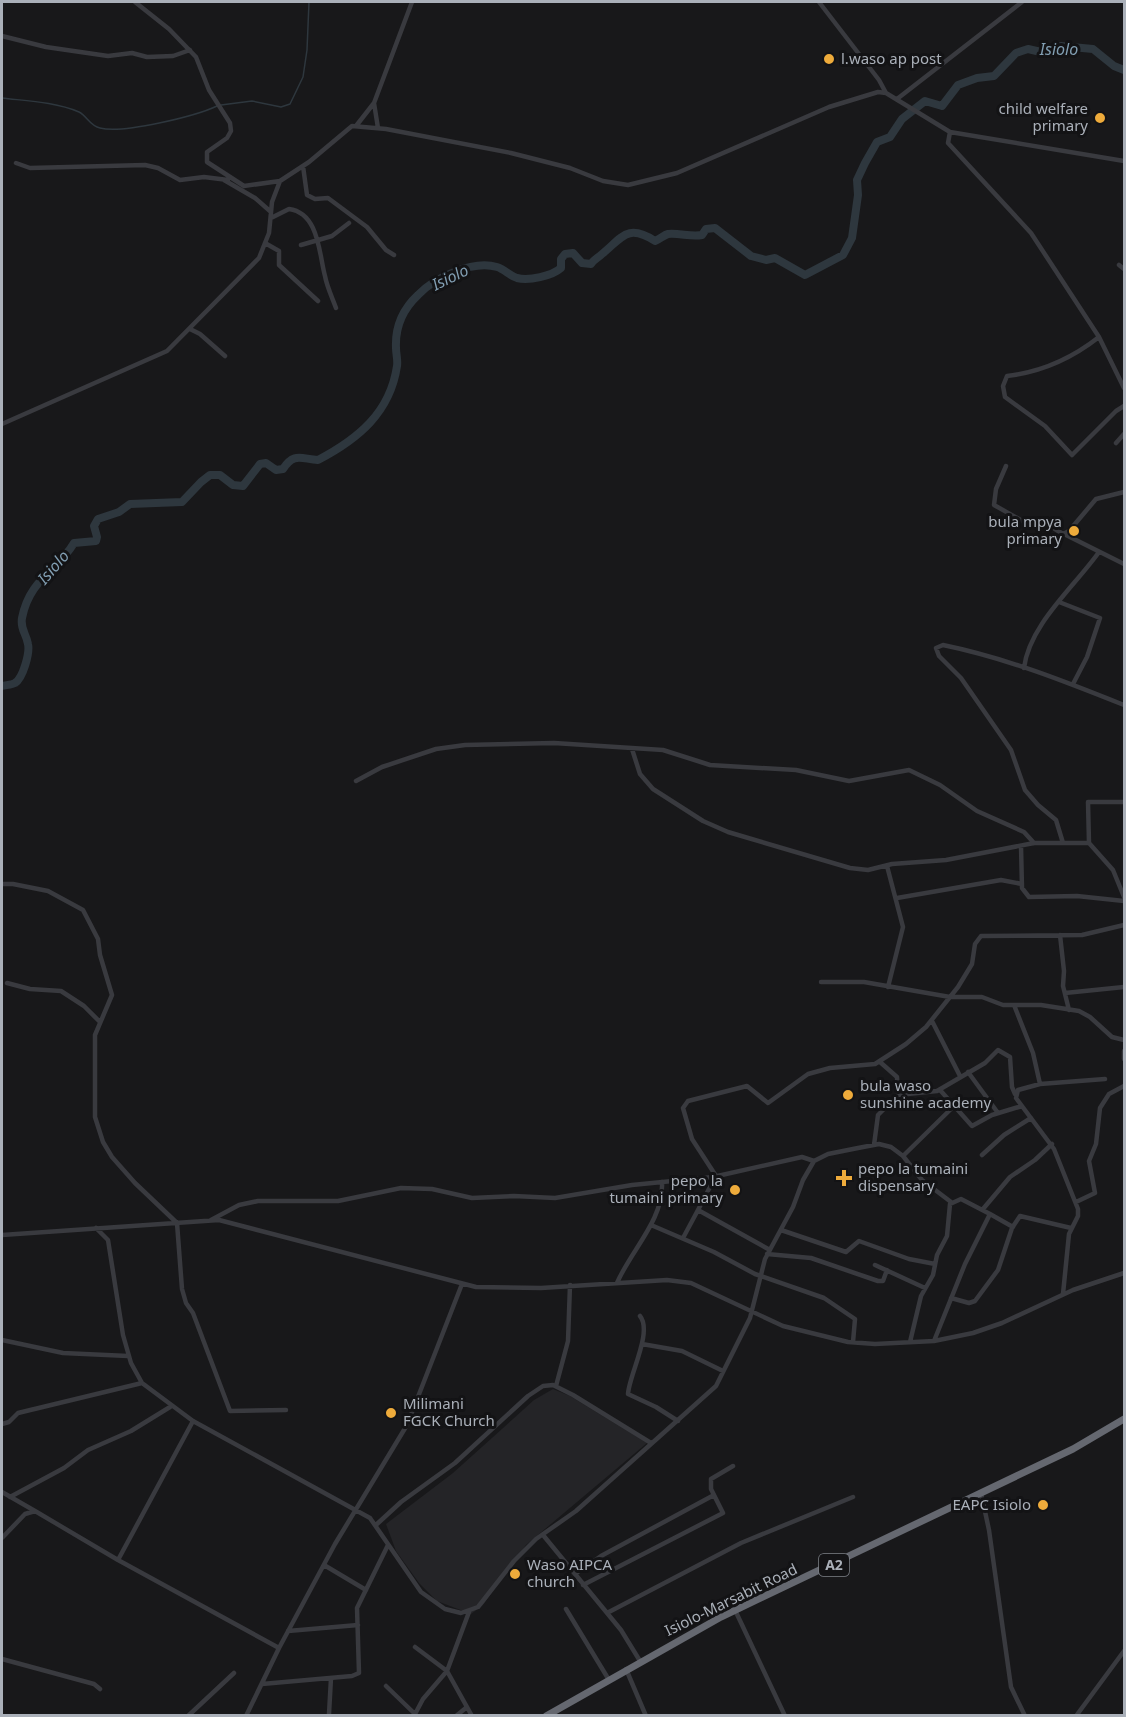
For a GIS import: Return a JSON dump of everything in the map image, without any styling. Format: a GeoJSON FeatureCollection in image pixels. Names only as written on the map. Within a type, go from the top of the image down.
{"type":"FeatureCollection","features":[{"type":"Feature","properties":{"kind":"highway","name":"Isiolo-Marsabit Road"},"geometry":{"type":"LineString","coordinates":[[546,1716],[640,1661],[735,1610],[981,1493],[1085,1442],[1125,1419]]}},
{"type":"Feature","properties":{"kind":"street"},"geometry":{"type":"LineString","coordinates":[[135,2],[190,50],[231,127],[227,138],[210,149],[206,159],[231,180],[250,187],[280,181],[303,166],[344,131],[356,126],[378,128],[522,155],[570,168],[609,183],[628,185],[652,180],[704,162],[849,99],[886,93]]}},
{"type":"Feature","properties":{"kind":"street"},"geometry":{"type":"LineString","coordinates":[[356,126],[374,103],[412,2]]}},
{"type":"Feature","properties":{"kind":"street"},"geometry":{"type":"LineString","coordinates":[[819,2],[879,80],[886,93],[950,132],[1125,161]]}},
{"type":"Feature","properties":{"kind":"street"},"geometry":{"type":"LineString","coordinates":[[897,99],[1022,2]]}},
{"type":"Feature","properties":{"kind":"street"},"geometry":{"type":"LineString","coordinates":[[2,36],[45,47],[108,56],[132,53],[147,57],[173,56],[190,50]]}},
{"type":"Feature","properties":{"kind":"street"},"geometry":{"type":"LineString","coordinates":[[374,103],[378,128]]}},
{"type":"Feature","properties":{"kind":"street"},"geometry":{"type":"LineString","coordinates":[[950,132],[948,143],[1031,233],[1099,337],[1125,388]]}},
{"type":"Feature","properties":{"kind":"street"},"geometry":{"type":"LineString","coordinates":[[16,163],[36,169],[104,164],[145,165],[158,168],[180,180],[204,177],[231,180]]}},
{"type":"Feature","properties":{"kind":"street"},"geometry":{"type":"LineString","coordinates":[[303,166],[307,195],[315,199],[328,198],[367,227],[386,250],[394,255]]}},
{"type":"Feature","properties":{"kind":"street"},"geometry":{"type":"LineString","coordinates":[[224,180],[255,198],[271,215]]}},
{"type":"Feature","properties":{"kind":"street"},"geometry":{"type":"LineString","coordinates":[[2,424],[148,358],[162,356],[253,264],[265,243],[280,181]]}},
{"type":"Feature","properties":{"kind":"street"},"geometry":{"type":"LineString","coordinates":[[271,215],[289,209],[295,210],[308,222],[318,240],[326,281],[336,308]]}},
{"type":"Feature","properties":{"kind":"street"},"geometry":{"type":"LineString","coordinates":[[301,245],[332,236],[349,223]]}},
{"type":"Feature","properties":{"kind":"street"},"geometry":{"type":"LineString","coordinates":[[265,243],[279,251],[279,265],[318,301]]}},
{"type":"Feature","properties":{"kind":"street"},"geometry":{"type":"LineString","coordinates":[[1119,266],[1125,269]]}},
{"type":"Feature","properties":{"kind":"street"},"geometry":{"type":"LineString","coordinates":[[190,329],[200,334],[225,356]]}},
{"type":"Feature","properties":{"kind":"street"},"geometry":{"type":"LineString","coordinates":[[1099,337],[1056,365],[1029,374],[1007,376],[1003,386],[1005,397],[1045,426],[1071,455],[1116,411],[1125,406]]}},
{"type":"Feature","properties":{"kind":"street"},"geometry":{"type":"LineString","coordinates":[[1116,443],[1125,434]]}},
{"type":"Feature","properties":{"kind":"street"},"geometry":{"type":"LineString","coordinates":[[1006,466],[996,489],[994,505],[1033,527],[1047,524],[1125,564]]}},
{"type":"Feature","properties":{"kind":"street"},"geometry":{"type":"LineString","coordinates":[[1064,534],[1096,499],[1125,492]]}},
{"type":"Feature","properties":{"kind":"street"},"geometry":{"type":"LineString","coordinates":[[1024,668],[1029,648],[1059,602],[1099,552]]}},
{"type":"Feature","properties":{"kind":"street"},"geometry":{"type":"LineString","coordinates":[[1059,602],[1096,615],[1100,619],[1088,657],[1073,684]]}},
{"type":"Feature","properties":{"kind":"street"},"geometry":{"type":"LineString","coordinates":[[1063,843],[1056,820],[1025,790],[1009,747],[961,678],[939,656],[936,648],[943,645],[978,652],[1073,684],[1125,705]]}},
{"type":"Feature","properties":{"kind":"street"},"geometry":{"type":"LineString","coordinates":[[356,781],[382,767],[420,753],[465,745],[571,743],[663,750],[718,767],[796,770],[849,781],[909,770],[940,785],[972,808],[1024,832],[1034,843]]}},
{"type":"Feature","properties":{"kind":"street"},"geometry":{"type":"LineString","coordinates":[[632,749],[640,774],[653,789],[713,826],[850,868],[868,870],[946,860],[1034,843],[1089,843]]}},
{"type":"Feature","properties":{"kind":"street"},"geometry":{"type":"LineString","coordinates":[[1021,846],[1022,884],[1025,893],[1032,898],[1077,896],[1125,899],[1113,870],[1089,843],[1088,802],[1125,802]]}},
{"type":"Feature","properties":{"kind":"street"},"geometry":{"type":"LineString","coordinates":[[887,866],[897,898],[902,932],[888,987]]}},
{"type":"Feature","properties":{"kind":"street"},"geometry":{"type":"LineString","coordinates":[[897,898],[1001,880],[1022,884]]}},
{"type":"Feature","properties":{"kind":"street"},"geometry":{"type":"LineString","coordinates":[[2,884],[14,884],[48,891],[74,904],[87,915],[98,939],[100,955],[112,995],[99,1021],[94,1045],[96,1084],[93,1107],[100,1134],[106,1148],[120,1167],[177,1223],[184,1300],[193,1313],[230,1411],[286,1410]]}},
{"type":"Feature","properties":{"kind":"street"},"geometry":{"type":"LineString","coordinates":[[683,1238],[714,1177],[689,1131],[683,1108],[687,1101],[747,1086],[768,1103],[812,1072],[880,1062],[915,1037],[932,1021],[971,966],[978,937],[1088,934],[1125,925]]}},
{"type":"Feature","properties":{"kind":"street"},"geometry":{"type":"LineString","coordinates":[[1060,934],[1065,993],[1069,1010]]}},
{"type":"Feature","properties":{"kind":"street"},"geometry":{"type":"LineString","coordinates":[[821,982],[864,982],[950,997],[982,997],[999,1004],[1041,1005],[1069,1010],[1086,1014],[1112,1037],[1125,1040]]}},
{"type":"Feature","properties":{"kind":"street"},"geometry":{"type":"LineString","coordinates":[[7,983],[30,989],[61,991],[84,1006],[99,1021]]}},
{"type":"Feature","properties":{"kind":"street"},"geometry":{"type":"LineString","coordinates":[[1065,993],[1125,987]]}},
{"type":"Feature","properties":{"kind":"street"},"geometry":{"type":"LineString","coordinates":[[1014,1005],[1033,1053],[1040,1084]]}},
{"type":"Feature","properties":{"kind":"street"},"geometry":{"type":"LineString","coordinates":[[932,1021],[960,1076]]}},
{"type":"Feature","properties":{"kind":"street"},"geometry":{"type":"LineString","coordinates":[[874,1145],[878,1115],[898,1095],[940,1090],[987,1062],[996,1051],[1002,1051],[1010,1057],[1012,1087],[1015,1094],[1052,1144],[1076,1202],[1078,1216],[1071,1228],[1063,1294]]}},
{"type":"Feature","properties":{"kind":"street"},"geometry":{"type":"LineString","coordinates":[[1125,1051],[1125,1059]]}},
{"type":"Feature","properties":{"kind":"street"},"geometry":{"type":"LineString","coordinates":[[880,1062],[897,1077],[898,1095]]}},
{"type":"Feature","properties":{"kind":"street"},"geometry":{"type":"LineString","coordinates":[[968,1072],[998,1113]]}},
{"type":"Feature","properties":{"kind":"street"},"geometry":{"type":"LineString","coordinates":[[1015,1094],[1020,1089],[1040,1084],[1105,1079]]}},
{"type":"Feature","properties":{"kind":"street"},"geometry":{"type":"LineString","coordinates":[[1076,1202],[1095,1193],[1089,1161],[1096,1144],[1101,1106],[1109,1094],[1125,1086]]}},
{"type":"Feature","properties":{"kind":"street"},"geometry":{"type":"LineString","coordinates":[[940,1090],[972,1125],[998,1113],[1022,1106]]}},
{"type":"Feature","properties":{"kind":"street"},"geometry":{"type":"LineString","coordinates":[[903,1156],[954,1106]]}},
{"type":"Feature","properties":{"kind":"street"},"geometry":{"type":"LineString","coordinates":[[982,1155],[1004,1135],[1031,1118]]}},
{"type":"Feature","properties":{"kind":"street"},"geometry":{"type":"LineString","coordinates":[[983,1209],[1010,1177],[1035,1160],[1052,1144]]}},
{"type":"Feature","properties":{"kind":"street"},"geometry":{"type":"LineString","coordinates":[[386,1686],[414,1715],[423,1699],[447,1671],[469,1612],[482,1602],[520,1555],[620,1473],[651,1443],[709,1395],[752,1311],[768,1252],[814,1161],[828,1154],[874,1145],[891,1147],[903,1156],[922,1180],[951,1202]]}},
{"type":"Feature","properties":{"kind":"street"},"geometry":{"type":"LineString","coordinates":[[211,1220],[238,1205],[258,1201],[338,1201],[401,1188],[432,1189],[472,1198],[514,1196],[555,1198],[662,1182],[714,1177],[802,1157],[814,1161]]}},
{"type":"Feature","properties":{"kind":"street"},"geometry":{"type":"LineString","coordinates":[[617,1283],[651,1225],[660,1201],[662,1182]]}},
{"type":"Feature","properties":{"kind":"street"},"geometry":{"type":"LineString","coordinates":[[951,1202],[961,1199],[1013,1227]]}},
{"type":"Feature","properties":{"kind":"street"},"geometry":{"type":"LineString","coordinates":[[910,1342],[925,1288],[947,1236],[951,1202]]}},
{"type":"Feature","properties":{"kind":"street"},"geometry":{"type":"LineString","coordinates":[[698,1210],[768,1252],[811,1258],[878,1281],[884,1280],[887,1270]]}},
{"type":"Feature","properties":{"kind":"street"},"geometry":{"type":"LineString","coordinates":[[934,1341],[965,1264],[990,1214]]}},
{"type":"Feature","properties":{"kind":"street"},"geometry":{"type":"LineString","coordinates":[[951,1298],[969,1303],[975,1301],[998,1270],[1017,1218],[1022,1216],[1071,1228]]}},
{"type":"Feature","properties":{"kind":"street"},"geometry":{"type":"LineString","coordinates":[[2,1234],[211,1220],[231,1222],[387,1262],[462,1284],[507,1289],[667,1280],[691,1282],[783,1326],[853,1342],[934,1341],[994,1327],[1063,1294],[1125,1273]]}},
{"type":"Feature","properties":{"kind":"street"},"geometry":{"type":"LineString","coordinates":[[651,1225],[760,1276],[820,1296],[846,1311],[856,1320],[853,1342]]}},
{"type":"Feature","properties":{"kind":"street"},"geometry":{"type":"LineString","coordinates":[[96,1228],[108,1240],[117,1307],[128,1356],[142,1383],[170,1407],[193,1422],[376,1524],[414,1585],[429,1600],[451,1612],[469,1612]]}},
{"type":"Feature","properties":{"kind":"street"},"geometry":{"type":"LineString","coordinates":[[781,1230],[846,1252],[859,1241],[909,1259],[935,1264]]}},
{"type":"Feature","properties":{"kind":"street"},"geometry":{"type":"LineString","coordinates":[[875,1264],[925,1288]]}},
{"type":"Feature","properties":{"kind":"street"},"geometry":{"type":"LineString","coordinates":[[246,1716],[279,1648],[354,1510],[370,1489],[407,1425],[462,1284]]}},
{"type":"Feature","properties":{"kind":"street"},"geometry":{"type":"LineString","coordinates":[[556,1386],[568,1341],[570,1285]]}},
{"type":"Feature","properties":{"kind":"street"},"geometry":{"type":"LineString","coordinates":[[640,1316],[644,1322],[642,1344],[628,1395],[656,1407],[678,1421]]}},
{"type":"Feature","properties":{"kind":"street"},"geometry":{"type":"LineString","coordinates":[[2,1340],[63,1353],[128,1356]]}},
{"type":"Feature","properties":{"kind":"street"},"geometry":{"type":"LineString","coordinates":[[642,1344],[682,1351],[723,1371]]}},
{"type":"Feature","properties":{"kind":"street"},"geometry":{"type":"LineString","coordinates":[[2,1424],[9,1422],[18,1413],[142,1383]]}},
{"type":"Feature","properties":{"kind":"street"},"geometry":{"type":"LineString","coordinates":[[376,1524],[401,1502],[455,1463],[532,1392],[543,1386],[556,1386],[651,1443]]}},
{"type":"Feature","properties":{"kind":"street"},"geometry":{"type":"LineString","coordinates":[[10,1497],[64,1467],[88,1450],[131,1431],[170,1407]]}},
{"type":"Feature","properties":{"kind":"street"},"geometry":{"type":"LineString","coordinates":[[118,1560],[193,1422]]}},
{"type":"Feature","properties":{"kind":"street"},"geometry":{"type":"LineString","coordinates":[[583,1585],[723,1513],[714,1495],[712,1478],[733,1466]]}},
{"type":"Feature","properties":{"kind":"street"},"geometry":{"type":"LineString","coordinates":[[2,1492],[106,1555],[279,1648]]}},
{"type":"Feature","properties":{"kind":"street"},"geometry":{"type":"LineString","coordinates":[[981,1493],[989,1530],[1011,1687],[1025,1716]]}},
{"type":"Feature","properties":{"kind":"street"},"geometry":{"type":"LineString","coordinates":[[575,1574],[600,1556],[714,1495]]}},
{"type":"Feature","properties":{"kind":"street"},"geometry":{"type":"LineString","coordinates":[[608,1613],[741,1543],[853,1497]]}},
{"type":"Feature","properties":{"kind":"street"},"geometry":{"type":"LineString","coordinates":[[2,1539],[25,1514],[35,1511]]}},
{"type":"Feature","properties":{"kind":"street"},"geometry":{"type":"LineString","coordinates":[[543,1535],[608,1613],[640,1661]]}},
{"type":"Feature","properties":{"kind":"street"},"geometry":{"type":"LineString","coordinates":[[262,1684],[352,1677],[360,1672],[357,1608],[388,1545]]}},
{"type":"Feature","properties":{"kind":"street"},"geometry":{"type":"LineString","coordinates":[[324,1565],[366,1590]]}},
{"type":"Feature","properties":{"kind":"street"},"geometry":{"type":"LineString","coordinates":[[566,1609],[609,1680]]}},
{"type":"Feature","properties":{"kind":"street"},"geometry":{"type":"LineString","coordinates":[[735,1610],[785,1716]]}},
{"type":"Feature","properties":{"kind":"street"},"geometry":{"type":"LineString","coordinates":[[288,1631],[358,1625]]}},
{"type":"Feature","properties":{"kind":"street"},"geometry":{"type":"LineString","coordinates":[[415,1647],[447,1671],[472,1716]]}},
{"type":"Feature","properties":{"kind":"street"},"geometry":{"type":"LineString","coordinates":[[1076,1716],[1125,1651]]}},
{"type":"Feature","properties":{"kind":"street"},"geometry":{"type":"LineString","coordinates":[[2,1659],[94,1684],[100,1689]]}},
{"type":"Feature","properties":{"kind":"street"},"geometry":{"type":"LineString","coordinates":[[626,1669],[646,1716]]}},
{"type":"Feature","properties":{"kind":"street"},"geometry":{"type":"LineString","coordinates":[[188,1716],[234,1673]]}},
{"type":"Feature","properties":{"kind":"street"},"geometry":{"type":"LineString","coordinates":[[327,1715],[331,1678]]}},
{"type":"Feature","properties":{"kind":"street"},"geometry":{"type":"LineString","coordinates":[[456,1716],[467,1707]]}},
{"type":"Feature","properties":{"kind":"shaded area"},"geometry":{"type":"Polygon","coordinates":[[[553,1389],[570,1396],[647,1443],[526,1545],[483,1605],[471,1614],[437,1601],[419,1583],[396,1551],[386,1524],[453,1473],[534,1400],[553,1389]]]}},
{"type":"Feature","properties":{"kind":"waterway"},"geometry":{"type":"LineString","coordinates":[[221,105],[252,101],[281,107],[290,104],[303,77],[307,50],[309,2]]}},
{"type":"Feature","properties":{"kind":"waterway","name":"Isiolo"},"geometry":{"type":"LineString","coordinates":[[2,686],[15,683],[21,676],[25,665],[28,648],[22,628],[22,618],[31,593],[74,543],[96,541],[94,526],[98,519],[119,512],[130,504],[182,502],[210,475],[220,475],[233,485],[243,486],[260,464],[266,463],[276,470],[283,469],[294,458],[318,460],[346,443],[370,423],[387,398],[393,383],[397,366],[397,333],[404,312],[425,288],[444,276],[466,268],[487,265],[500,268],[517,278],[534,278],[561,268],[561,259],[565,254],[573,253],[582,263],[591,264],[620,238],[631,233],[638,233],[655,241],[668,234],[702,235],[706,229],[715,228],[751,256],[766,260],[775,258],[805,275],[843,255],[852,238],[858,195],[857,180],[865,163],[877,142],[890,137],[902,119],[925,101],[942,106],[958,85],[977,78],[994,76],[1016,53],[1028,49],[1041,52],[1061,46],[1093,49],[1114,66],[1124,70]]}},
{"type":"Feature","properties":{"kind":"waterway"},"geometry":{"type":"LineString","coordinates":[[2,98],[60,106],[79,112],[97,127],[111,129],[159,123],[193,115],[217,106]]}},
{"type":"Feature","properties":{"kind":"place","name":"l.waso ap post"},"geometry":{"type":"Point","coordinates":[829,59]}},
{"type":"Feature","properties":{"kind":"place","name":"child welfare primary"},"geometry":{"type":"Point","coordinates":[1100,118]}},
{"type":"Feature","properties":{"kind":"place","name":"bula mpya primary"},"geometry":{"type":"Point","coordinates":[1074,531]}},
{"type":"Feature","properties":{"kind":"place","name":"bula waso sunshine academy"},"geometry":{"type":"Point","coordinates":[848,1095]}},
{"type":"Feature","properties":{"kind":"place","name":"pepo la tumaini dispensary"},"geometry":{"type":"Point","coordinates":[844,1178]}},
{"type":"Feature","properties":{"kind":"place","name":"pepo la tumaini primary"},"geometry":{"type":"Point","coordinates":[735,1190]}},
{"type":"Feature","properties":{"kind":"place","name":"Milimani FGCK Church"},"geometry":{"type":"Point","coordinates":[391,1413]}},
{"type":"Feature","properties":{"kind":"place","name":"EAPC Isiolo"},"geometry":{"type":"Point","coordinates":[1043,1505]}},
{"type":"Feature","properties":{"kind":"place","name":"Waso AIPCA church"},"geometry":{"type":"Point","coordinates":[515,1574]}}]}
